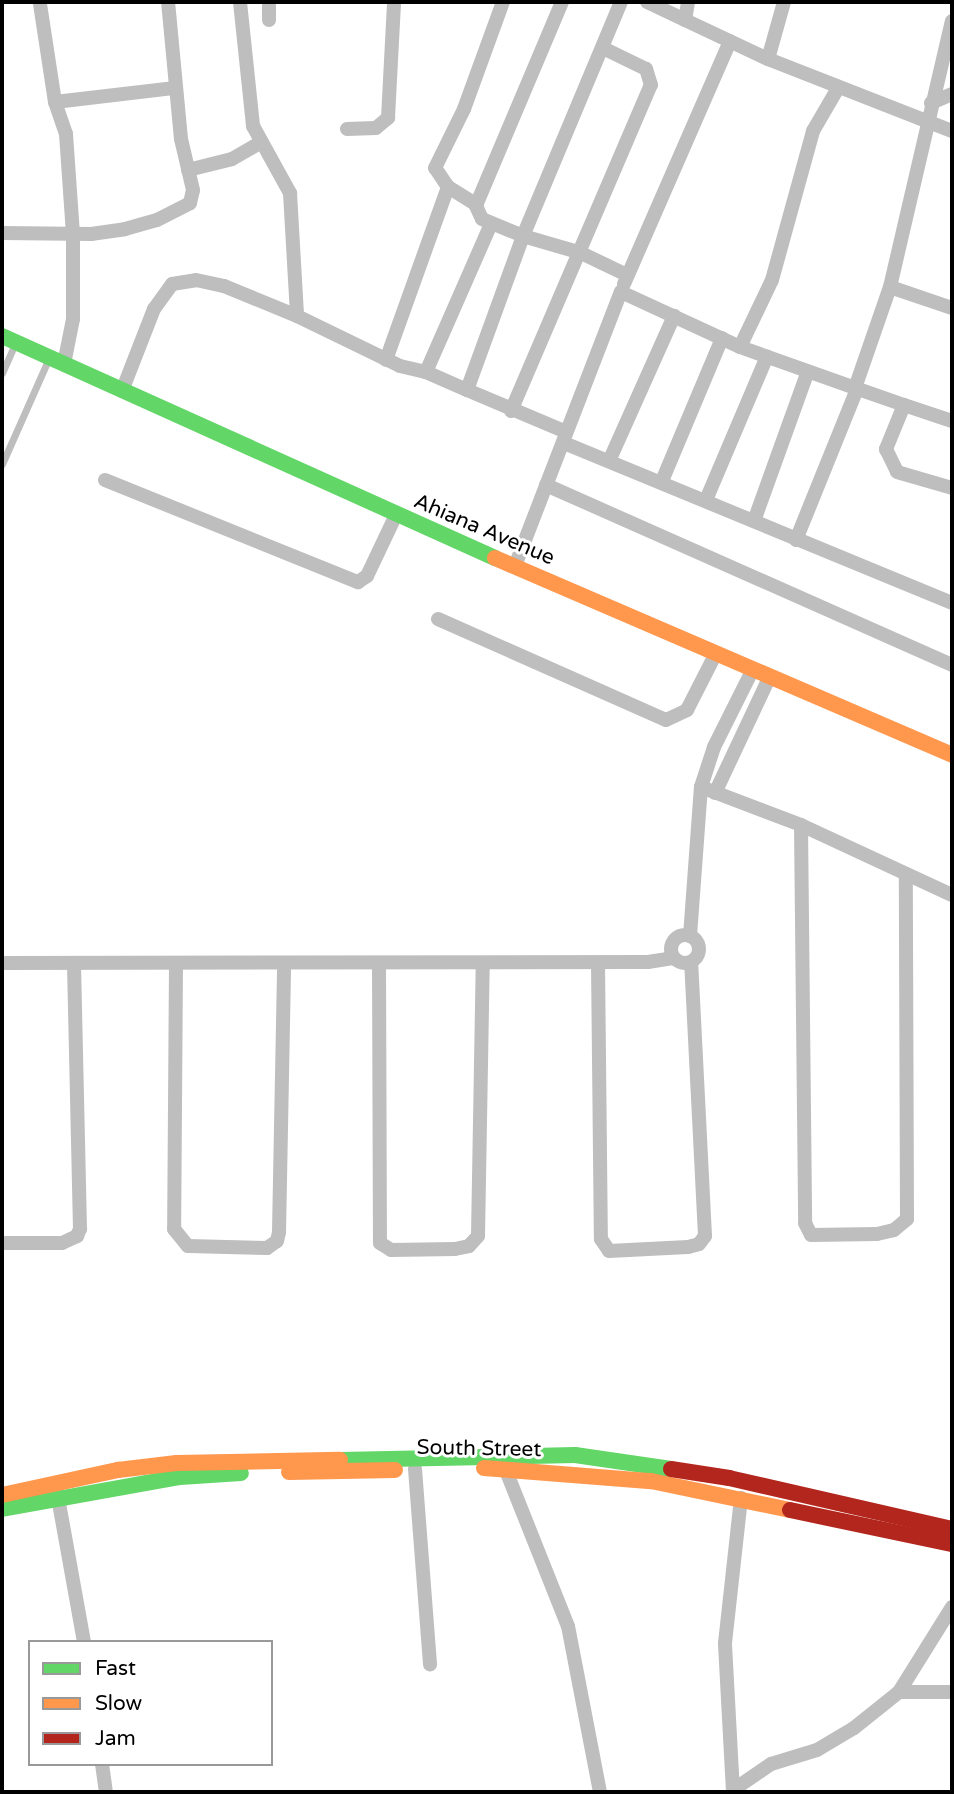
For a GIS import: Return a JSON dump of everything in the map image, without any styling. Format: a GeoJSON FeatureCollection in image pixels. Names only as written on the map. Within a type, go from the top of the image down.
{"type":"FeatureCollection","features":[{"type":"Feature","properties":{"kind":"street"},"geometry":{"type":"LineString","coordinates":[[2,233],[74,234],[125,229],[183,208],[192,198],[175,88],[167,2]]}},
{"type":"Feature","properties":{"kind":"street"},"geometry":{"type":"LineString","coordinates":[[240,2],[253,126],[260,143],[290,192],[298,316]]}},
{"type":"Feature","properties":{"kind":"street"},"geometry":{"type":"LineString","coordinates":[[269,2],[269,20]]}},
{"type":"Feature","properties":{"kind":"street"},"geometry":{"type":"LineString","coordinates":[[347,129],[376,128],[388,118],[394,2]]}},
{"type":"Feature","properties":{"kind":"street"},"geometry":{"type":"LineString","coordinates":[[477,205],[448,187],[435,172],[436,164],[464,108],[503,2]]}},
{"type":"Feature","properties":{"kind":"street"},"geometry":{"type":"LineString","coordinates":[[562,2],[477,205],[479,216],[491,224],[523,236],[581,253],[627,275]]}},
{"type":"Feature","properties":{"kind":"street"},"geometry":{"type":"LineString","coordinates":[[467,390],[523,236],[621,2]]}},
{"type":"Feature","properties":{"kind":"street"},"geometry":{"type":"LineString","coordinates":[[647,2],[768,59],[952,131]]}},
{"type":"Feature","properties":{"kind":"street"},"geometry":{"type":"LineString","coordinates":[[685,20],[688,2]]}},
{"type":"Feature","properties":{"kind":"street"},"geometry":{"type":"LineString","coordinates":[[768,59],[784,2]]}},
{"type":"Feature","properties":{"kind":"street"},"geometry":{"type":"LineString","coordinates":[[40,4],[55,102],[66,134],[74,234],[73,319],[57,361]]}},
{"type":"Feature","properties":{"kind":"street"},"geometry":{"type":"LineString","coordinates":[[796,540],[856,388],[890,287],[926,122],[948,56],[952,21]]}},
{"type":"Feature","properties":{"kind":"street"},"geometry":{"type":"LineString","coordinates":[[515,566],[627,275],[730,41]]}},
{"type":"Feature","properties":{"kind":"street"},"geometry":{"type":"LineString","coordinates":[[511,411],[581,253],[651,79],[646,69],[603,48]]}},
{"type":"Feature","properties":{"kind":"street"},"geometry":{"type":"LineString","coordinates":[[55,102],[175,88]]}},
{"type":"Feature","properties":{"kind":"street"},"geometry":{"type":"LineString","coordinates":[[740,346],[772,280],[813,131],[838,88]]}},
{"type":"Feature","properties":{"kind":"street"},"geometry":{"type":"LineString","coordinates":[[931,103],[952,94]]}},
{"type":"Feature","properties":{"kind":"street"},"geometry":{"type":"LineString","coordinates":[[188,170],[232,159],[260,143]]}},
{"type":"Feature","properties":{"kind":"street"},"geometry":{"type":"LineString","coordinates":[[386,360],[448,187]]}},
{"type":"Feature","properties":{"kind":"street"},"geometry":{"type":"LineString","coordinates":[[426,372],[491,224]]}},
{"type":"Feature","properties":{"kind":"street"},"geometry":{"type":"LineString","coordinates":[[122,391],[154,309],[166,290],[181,281],[224,286],[298,316],[386,360],[426,372],[467,390],[610,459],[796,540],[952,603]]}},
{"type":"Feature","properties":{"kind":"street"},"geometry":{"type":"LineString","coordinates":[[890,287],[952,308]]}},
{"type":"Feature","properties":{"kind":"street"},"geometry":{"type":"LineString","coordinates":[[621,292],[740,346],[952,421]]}},
{"type":"Feature","properties":{"kind":"street"},"geometry":{"type":"LineString","coordinates":[[610,459],[674,316]]}},
{"type":"Feature","properties":{"kind":"street"},"geometry":{"type":"LineString","coordinates":[[662,481],[722,338]]}},
{"type":"Feature","properties":{"kind":"street","name":"Ahiana Avenue"},"geometry":{"type":"LineString","coordinates":[[9,339],[396,515],[952,755]]}},
{"type":"Feature","properties":{"kind":"street"},"geometry":{"type":"LineString","coordinates":[[706,500],[767,356]]}},
{"type":"Feature","properties":{"kind":"street"},"geometry":{"type":"LineString","coordinates":[[754,521],[808,371]]}},
{"type":"Feature","properties":{"kind":"street"},"geometry":{"type":"LineString","coordinates":[[904,405],[886,449],[887,457],[897,472],[952,488]]}},
{"type":"Feature","properties":{"kind":"street"},"geometry":{"type":"LineString","coordinates":[[105,480],[358,582],[367,576],[396,515]]}},
{"type":"Feature","properties":{"kind":"street"},"geometry":{"type":"LineString","coordinates":[[546,485],[952,665]]}},
{"type":"Feature","properties":{"kind":"street"},"geometry":{"type":"LineString","coordinates":[[438,619],[666,720],[687,710],[716,653]]}},
{"type":"Feature","properties":{"kind":"street"},"geometry":{"type":"LineString","coordinates":[[598,962],[601,1239],[609,1251],[688,1247],[699,1244],[705,1236],[691,962],[700,949],[690,936],[701,787],[715,747],[753,669]]}},
{"type":"Feature","properties":{"kind":"street"},"geometry":{"type":"LineString","coordinates":[[715,793],[770,676]]}},
{"type":"Feature","properties":{"kind":"street"},"geometry":{"type":"LineString","coordinates":[[701,787],[801,825],[952,895]]}},
{"type":"Feature","properties":{"kind":"street"},"geometry":{"type":"LineString","coordinates":[[801,825],[805,1223],[811,1235],[877,1234],[894,1230],[907,1219],[906,874]]}},
{"type":"Feature","properties":{"kind":"street"},"geometry":{"type":"LineString","coordinates":[[673,958],[672,943],[690,936]]}},
{"type":"Feature","properties":{"kind":"street"},"geometry":{"type":"LineString","coordinates":[[2,963],[598,962],[673,958],[691,962]]}},
{"type":"Feature","properties":{"kind":"street"},"geometry":{"type":"LineString","coordinates":[[379,963],[380,1243],[391,1250],[454,1250],[469,1246],[478,1236],[483,962]]}},
{"type":"Feature","properties":{"kind":"street"},"geometry":{"type":"LineString","coordinates":[[2,1243],[62,1243],[77,1236],[80,1229],[74,963]]}},
{"type":"Feature","properties":{"kind":"street"},"geometry":{"type":"LineString","coordinates":[[176,963],[174,1229],[188,1246],[267,1248],[277,1241],[279,1232],[284,963]]}},
{"type":"Feature","properties":{"kind":"street"},"geometry":{"type":"LineString","coordinates":[[2,1495],[57,1491],[177,1463],[623,1460],[729,1478],[952,1529]]}},
{"type":"Feature","properties":{"kind":"street"},"geometry":{"type":"LineString","coordinates":[[503,1461],[568,1626],[600,1792]]}},
{"type":"Feature","properties":{"kind":"street","name":"South Street"},"geometry":{"type":"LineString","coordinates":[[2,1508],[57,1491],[180,1477],[415,1469],[503,1461],[741,1498],[952,1544]]}},
{"type":"Feature","properties":{"kind":"street"},"geometry":{"type":"LineString","coordinates":[[415,1469],[430,1664]]}},
{"type":"Feature","properties":{"kind":"street"},"geometry":{"type":"LineString","coordinates":[[57,1491],[84,1640]]}},
{"type":"Feature","properties":{"kind":"street"},"geometry":{"type":"LineString","coordinates":[[733,1791],[725,1643],[741,1498]]}},
{"type":"Feature","properties":{"kind":"street"},"geometry":{"type":"LineString","coordinates":[[733,1791],[771,1764],[817,1750],[855,1728],[899,1692],[952,1607]]}},
{"type":"Feature","properties":{"kind":"street"},"geometry":{"type":"LineString","coordinates":[[899,1692],[952,1692]]}},
{"type":"Feature","properties":{"kind":"street"},"geometry":{"type":"LineString","coordinates":[[102,1766],[106,1792]]}},
{"type":"Feature","properties":{"kind":"lane"},"geometry":{"type":"LineString","coordinates":[[2,373],[9,339]]}},
{"type":"Feature","properties":{"kind":"lane"},"geometry":{"type":"LineString","coordinates":[[2,464],[57,361]]}},
{"type":"Feature","properties":{"kind":"traffic: fast"},"geometry":{"type":"LineString","coordinates":[[2,336],[495,558]]}},
{"type":"Feature","properties":{"kind":"traffic: fast"},"geometry":{"type":"LineString","coordinates":[[340,1460],[575,1455],[671,1469]]}},
{"type":"Feature","properties":{"kind":"traffic: fast"},"geometry":{"type":"LineString","coordinates":[[2,1509],[180,1477],[241,1473]]}},
{"type":"Feature","properties":{"kind":"traffic: slow"},"geometry":{"type":"LineString","coordinates":[[495,558],[952,755]]}},
{"type":"Feature","properties":{"kind":"traffic: slow"},"geometry":{"type":"LineString","coordinates":[[2,1495],[118,1470],[177,1463],[340,1460]]}},
{"type":"Feature","properties":{"kind":"traffic: slow"},"geometry":{"type":"LineString","coordinates":[[484,1468],[651,1481],[790,1510]]}},
{"type":"Feature","properties":{"kind":"traffic: slow"},"geometry":{"type":"LineString","coordinates":[[289,1472],[395,1470]]}},
{"type":"Feature","properties":{"kind":"traffic: jam"},"geometry":{"type":"LineString","coordinates":[[671,1469],[729,1478],[952,1529]]}},
{"type":"Feature","properties":{"kind":"traffic: jam"},"geometry":{"type":"LineString","coordinates":[[790,1510],[952,1544]]}}]}
